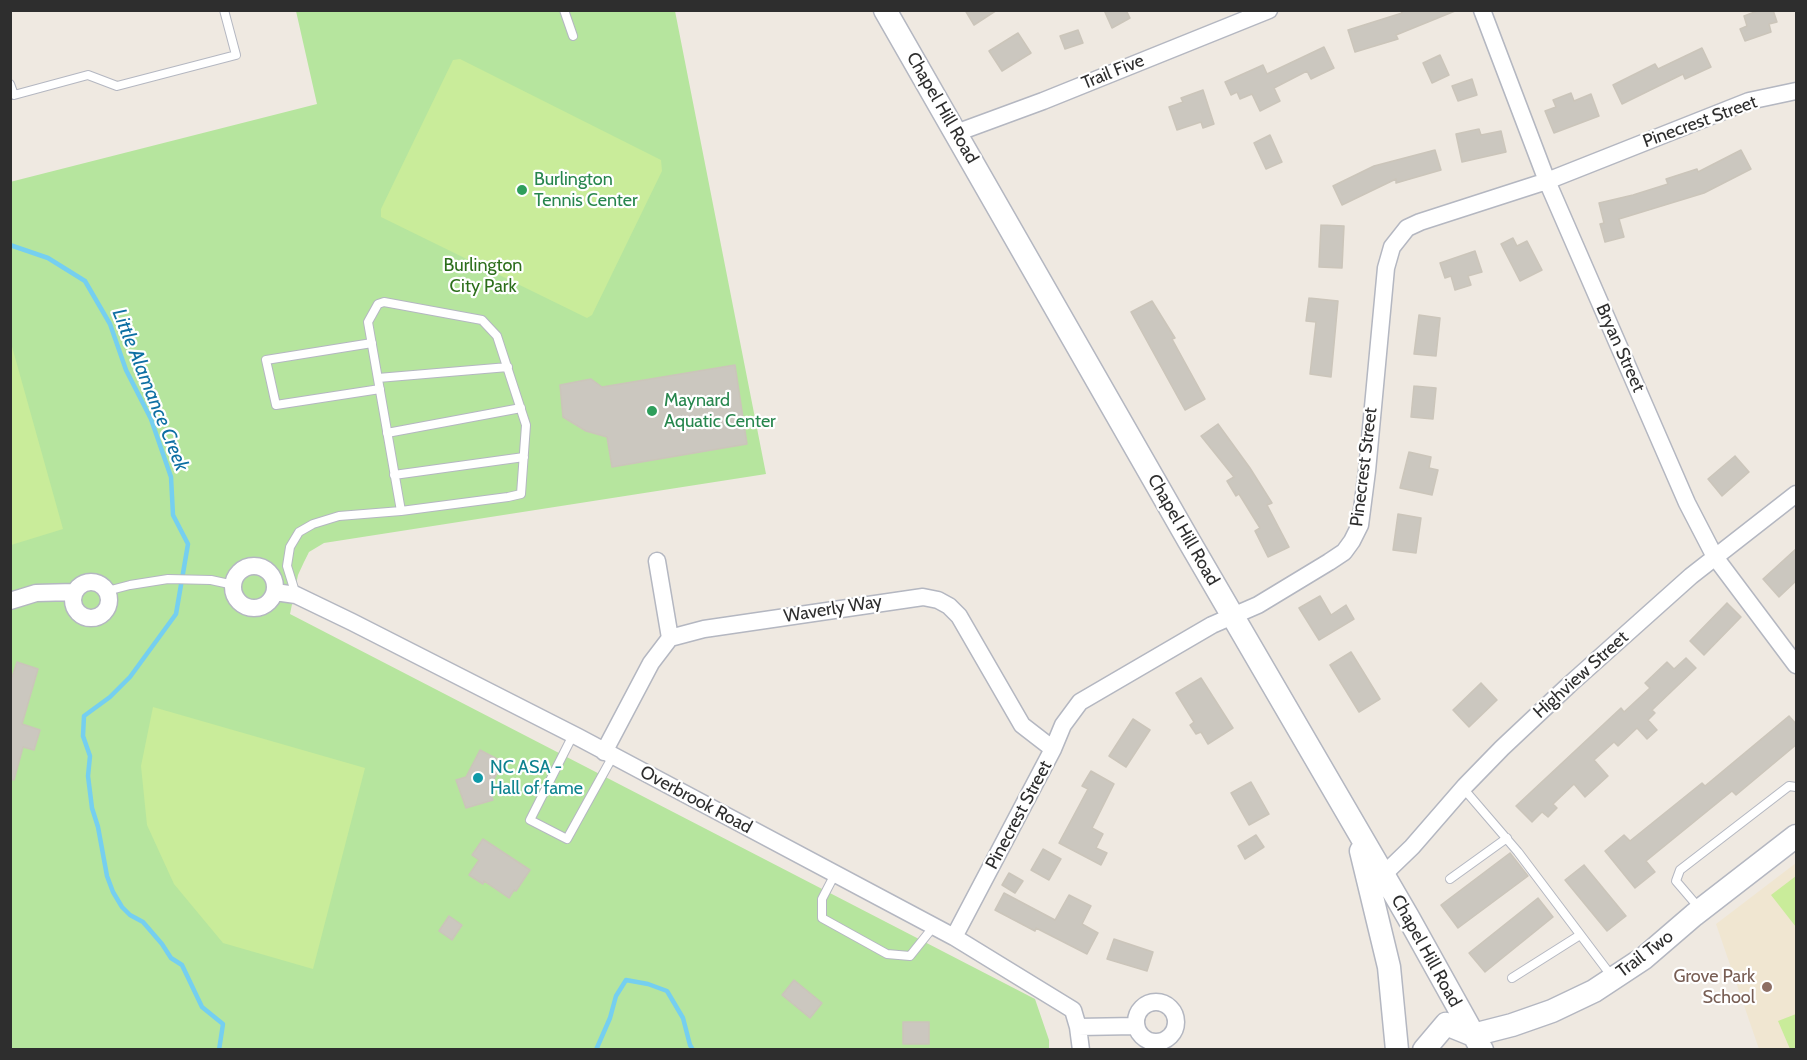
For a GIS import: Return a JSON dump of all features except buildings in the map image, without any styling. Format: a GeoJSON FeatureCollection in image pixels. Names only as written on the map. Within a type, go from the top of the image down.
{"type":"FeatureCollection","features":[{"type":"Feature","properties":{"kind":"main road","name":"Chapel Hill Road"},"geometry":{"type":"LineString","coordinates":[[885,10],[1383,875],[1474,1045]]}},
{"type":"Feature","properties":{"kind":"main road"},"geometry":{"type":"LineString","coordinates":[[1355,826],[1389,967],[1397,1050]]}},
{"type":"Feature","properties":{"kind":"main road","name":"Trail Two"},"geometry":{"type":"LineString","coordinates":[[1474,1045],[1512,1025],[1552,1011],[1594,991],[1644,958],[1701,909],[1797,836]]}},
{"type":"Feature","properties":{"kind":"main road"},"geometry":{"type":"LineString","coordinates":[[1424,1050],[1446,1024],[1474,1045]]}},
{"type":"Feature","properties":{"kind":"street","name":"Trail Five"},"geometry":{"type":"LineString","coordinates":[[956,133],[1043,101],[1269,10]]}},
{"type":"Feature","properties":{"kind":"street","name":"Bryan Street"},"geometry":{"type":"LineString","coordinates":[[1482,10],[1547,181],[1687,503],[1715,557],[1797,665]]}},
{"type":"Feature","properties":{"kind":"street","name":"Pinecrest Street"},"geometry":{"type":"LineString","coordinates":[[954,937],[1053,749],[1063,725],[1080,702],[1212,625],[1258,605],[1344,552],[1352,541],[1360,525],[1367,471],[1386,268],[1392,247],[1407,228],[1547,181],[1749,101],[1797,91]]}},
{"type":"Feature","properties":{"kind":"street","name":"Highview Street"},"geometry":{"type":"LineString","coordinates":[[1383,875],[1412,847],[1463,788],[1502,748],[1569,685],[1715,557],[1797,494]]}},
{"type":"Feature","properties":{"kind":"street"},"geometry":{"type":"LineString","coordinates":[[609,754],[651,663],[670,638],[657,561]]}},
{"type":"Feature","properties":{"kind":"street"},"geometry":{"type":"LineString","coordinates":[[258,566],[270,573],[275,592],[272,598],[261,607],[247,606],[237,598],[234,585],[235,578],[245,568],[258,566]]}},
{"type":"Feature","properties":{"kind":"street"},"geometry":{"type":"LineString","coordinates":[[88,582],[98,584],[107,591],[109,602],[104,613],[87,617],[77,610],[74,601],[78,587],[88,582]]}},
{"type":"Feature","properties":{"kind":"street"},"geometry":{"type":"LineString","coordinates":[[10,601],[36,593],[75,592]]}},
{"type":"Feature","properties":{"kind":"street","name":"Overbrook Road"},"geometry":{"type":"LineString","coordinates":[[275,592],[296,595],[573,735],[954,937],[1073,1010],[1081,1050]]}},
{"type":"Feature","properties":{"kind":"street","name":"Waverly Way"},"geometry":{"type":"LineString","coordinates":[[670,638],[704,629],[888,601],[922,597],[938,600],[949,606],[959,616],[1022,725],[1053,749]]}},
{"type":"Feature","properties":{"kind":"street"},"geometry":{"type":"LineString","coordinates":[[1078,1027],[1136,1026]]}},
{"type":"Feature","properties":{"kind":"lane"},"geometry":{"type":"LineString","coordinates":[[10,84],[14,95],[88,75],[117,86],[236,55],[224,10]]}},
{"type":"Feature","properties":{"kind":"lane"},"geometry":{"type":"LineString","coordinates":[[564,10],[573,36]]}},
{"type":"Feature","properties":{"kind":"lane"},"geometry":{"type":"LineString","coordinates":[[296,595],[287,566],[290,547],[299,532],[313,524],[339,516],[401,511],[508,498],[521,494],[526,425],[497,336],[482,320],[384,302],[378,304],[368,322],[401,511]]}},
{"type":"Feature","properties":{"kind":"lane"},"geometry":{"type":"LineString","coordinates":[[372,343],[266,360],[276,405],[380,389]]}},
{"type":"Feature","properties":{"kind":"lane"},"geometry":{"type":"LineString","coordinates":[[378,378],[508,367]]}},
{"type":"Feature","properties":{"kind":"lane"},"geometry":{"type":"LineString","coordinates":[[387,433],[521,408]]}},
{"type":"Feature","properties":{"kind":"lane"},"geometry":{"type":"LineString","coordinates":[[394,475],[524,457]]}},
{"type":"Feature","properties":{"kind":"lane"},"geometry":{"type":"LineString","coordinates":[[107,591],[168,579],[211,579],[234,585]]}},
{"type":"Feature","properties":{"kind":"lane"},"geometry":{"type":"LineString","coordinates":[[573,735],[530,820],[567,839],[609,754]]}},
{"type":"Feature","properties":{"kind":"lane"},"geometry":{"type":"LineString","coordinates":[[1701,909],[1676,881],[1680,870],[1789,786],[1797,787]]}},
{"type":"Feature","properties":{"kind":"lane"},"geometry":{"type":"LineString","coordinates":[[1463,788],[1507,838],[1613,978]]}},
{"type":"Feature","properties":{"kind":"lane"},"geometry":{"type":"LineString","coordinates":[[1450,879],[1507,838]]}},
{"type":"Feature","properties":{"kind":"lane"},"geometry":{"type":"LineString","coordinates":[[835,874],[822,899],[822,918],[887,954],[910,956],[934,926]]}},
{"type":"Feature","properties":{"kind":"lane"},"geometry":{"type":"LineString","coordinates":[[1512,978],[1580,934]]}},
{"type":"Feature","properties":{"kind":"shaded area","name":"Grove Park School"},"geometry":{"type":"Polygon","coordinates":[[[1796,863],[1796,1049],[1759,1049],[1716,924],[1796,863]]]}},
{"type":"Feature","properties":{"kind":"green space","name":"Burlington City Park"},"geometry":{"type":"Polygon","coordinates":[[[296,11],[675,11],[766,474],[324,543],[309,552],[304,562],[298,575],[290,614],[1035,999],[1049,1040],[1049,1049],[11,1049],[10,182],[317,104],[296,11]]]}},
{"type":"Feature","properties":{"kind":"green space","name":"Burlington Tennis Center"},"geometry":{"type":"Polygon","coordinates":[[[460,59],[661,160],[662,171],[592,315],[587,318],[381,217],[381,209],[453,60],[460,59]]]}},
{"type":"Feature","properties":{"kind":"green space"},"geometry":{"type":"Polygon","coordinates":[[[11,343],[63,529],[10,545],[11,343]]]}},
{"type":"Feature","properties":{"kind":"green space"},"geometry":{"type":"Polygon","coordinates":[[[153,707],[365,768],[313,969],[223,943],[174,884],[147,825],[141,766],[153,707]]]}},
{"type":"Feature","properties":{"kind":"green space"},"geometry":{"type":"Polygon","coordinates":[[[1796,876],[1796,927],[1771,895],[1796,876]]]}},
{"type":"Feature","properties":{"kind":"green space"},"geometry":{"type":"Polygon","coordinates":[[[1796,1014],[1796,1049],[1790,1049],[1778,1021],[1796,1014]]]}},
{"type":"Feature","properties":{"kind":"waterway","name":"Little Alamance Creek"},"geometry":{"type":"LineString","coordinates":[[10,245],[48,258],[85,281],[110,324],[126,370],[151,419],[171,477],[173,515],[188,544],[176,614],[130,677],[110,697],[84,716],[83,736],[90,756],[88,776],[92,808],[107,876],[113,892],[122,907],[130,915],[143,922],[171,958],[182,965],[202,1007],[223,1024],[219,1050]]}},
{"type":"Feature","properties":{"kind":"waterway","name":"Little Alamance Creek"},"geometry":{"type":"LineString","coordinates":[[596,1050],[610,1018],[616,996],[626,980],[648,984],[667,991],[683,1018],[693,1050]]}},
{"type":"Feature","properties":{"kind":"place","name":"Burlington Tennis Center"},"geometry":{"type":"Point","coordinates":[522,190]}},
{"type":"Feature","properties":{"kind":"place","name":"Maynard Aquatic Center"},"geometry":{"type":"Point","coordinates":[652,411]}},
{"type":"Feature","properties":{"kind":"place","name":"NC ASA - Hall of fame"},"geometry":{"type":"Point","coordinates":[478,778]}},
{"type":"Feature","properties":{"kind":"place","name":"Grove Park School"},"geometry":{"type":"Point","coordinates":[1767,987]}}]}
